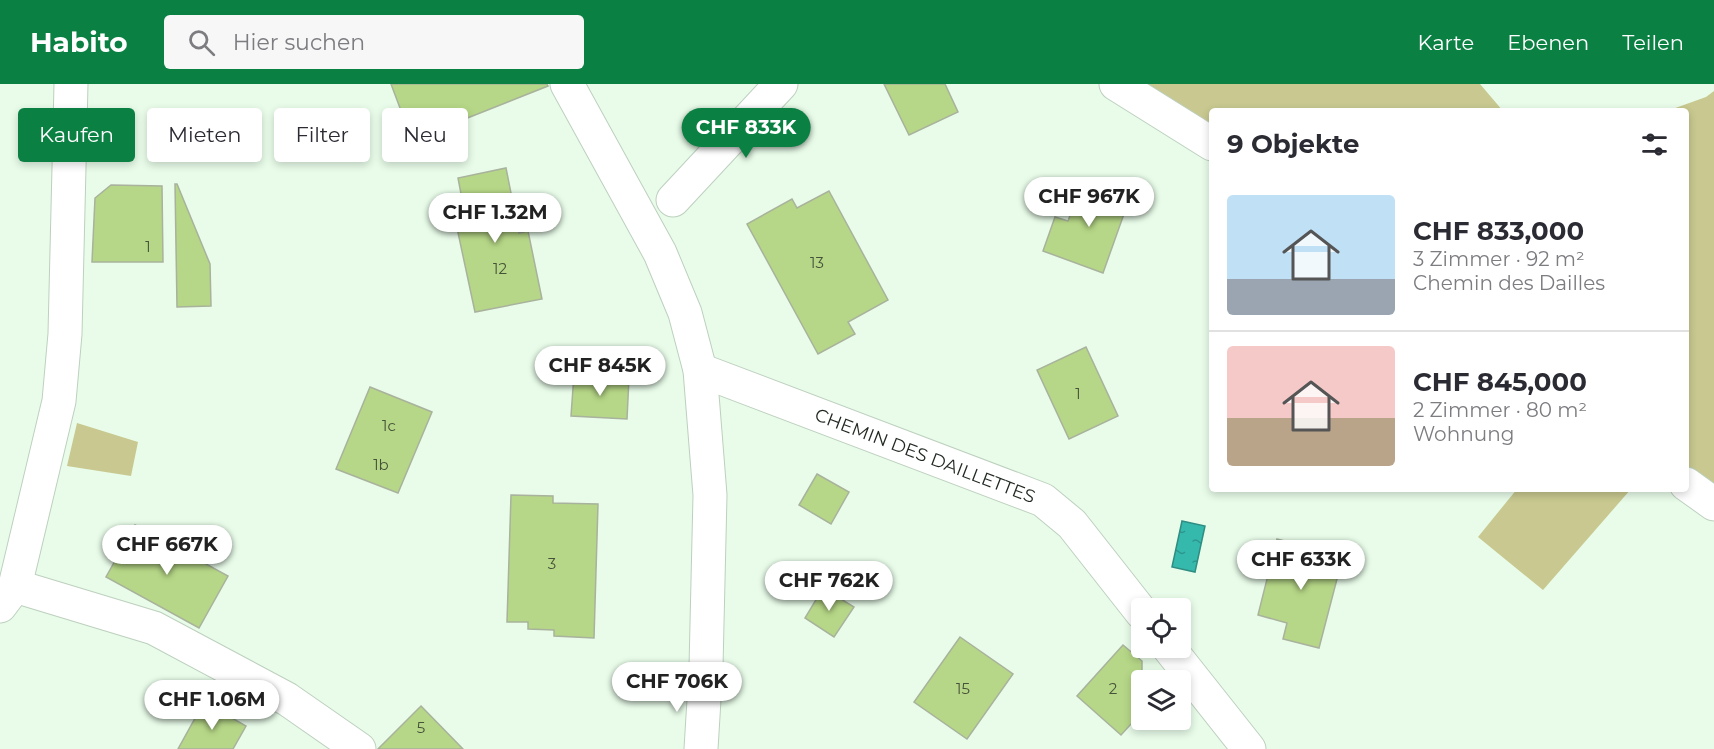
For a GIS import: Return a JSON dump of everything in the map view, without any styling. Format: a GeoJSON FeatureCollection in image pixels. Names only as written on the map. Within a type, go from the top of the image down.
{"type":"FeatureCollection","features":[{"type":"Feature","properties":{"kind":"street"},"geometry":{"type":"LineString","coordinates":[[71,84],[65,334],[59,401],[8,596],[154,628],[287,699],[359,749]]}},
{"type":"Feature","properties":{"kind":"street"},"geometry":{"type":"LineString","coordinates":[[567,84],[660,253],[685,313],[700,370],[710,495],[706,667],[701,749]]}},
{"type":"Feature","properties":{"kind":"street"},"geometry":{"type":"LineString","coordinates":[[673,200],[780,84]]}},
{"type":"Feature","properties":{"kind":"street"},"geometry":{"type":"LineString","coordinates":[[1116,84],[1209,142]]}},
{"type":"Feature","properties":{"kind":"street","name":"CHEMIN DES DAILLETTES"},"geometry":{"type":"LineString","coordinates":[[700,370],[1042,500],[1072,524],[1131,599]]}},
{"type":"Feature","properties":{"kind":"street"},"geometry":{"type":"LineString","coordinates":[[1689,486],[1714,504]]}},
{"type":"Feature","properties":{"kind":"street"},"geometry":{"type":"LineString","coordinates":[[1177,658],[1249,749]]}},
{"type":"Feature","properties":{"kind":"green space"},"geometry":{"type":"Polygon","coordinates":[[[1141,84],[1480,84],[1500,108],[1209,108],[1209,133],[1141,84]]]}},
{"type":"Feature","properties":{"kind":"green space"},"geometry":{"type":"Polygon","coordinates":[[[1714,91],[1714,496],[1689,476],[1689,108],[1675,108],[1706,97],[1714,91]]]}},
{"type":"Feature","properties":{"kind":"green space"},"geometry":{"type":"Polygon","coordinates":[[[77,423],[138,442],[131,476],[67,466],[77,423]]]}},
{"type":"Feature","properties":{"kind":"green space"},"geometry":{"type":"Polygon","coordinates":[[[1515,492],[1628,492],[1543,590],[1478,537],[1515,492]]]}},
{"type":"Feature","properties":{"kind":"water"},"geometry":{"type":"Polygon","coordinates":[[[1182,521],[1205,526],[1195,572],[1172,567],[1182,521]]]}},
{"type":"Feature","properties":{"kind":"building"},"geometry":{"type":"Polygon","coordinates":[[[391,84],[547,84],[548,86],[468,118],[468,108],[400,108],[391,84]]]}},
{"type":"Feature","properties":{"kind":"building"},"geometry":{"type":"Polygon","coordinates":[[[884,84],[945,84],[958,112],[909,135],[884,84]]]}},
{"type":"Feature","properties":{"kind":"building"},"geometry":{"type":"Polygon","coordinates":[[[506,168],[519,233],[528,231],[542,299],[475,312],[457,228],[467,225],[458,178],[506,168]]]}},
{"type":"Feature","properties":{"kind":"building"},"geometry":{"type":"Polygon","coordinates":[[[1083,180],[1130,197],[1103,273],[1043,251],[1055,217],[1068,221],[1083,180]]]}},
{"type":"Feature","properties":{"kind":"building"},"geometry":{"type":"Polygon","coordinates":[[[175,184],[177,184],[210,264],[211,306],[177,307],[175,184]]]}},
{"type":"Feature","properties":{"kind":"building"},"geometry":{"type":"Polygon","coordinates":[[[111,185],[162,186],[163,262],[92,262],[95,198],[111,185]]]}},
{"type":"Feature","properties":{"kind":"building"},"geometry":{"type":"Polygon","coordinates":[[[829,191],[888,300],[848,322],[855,334],[818,354],[747,224],[792,199],[797,208],[829,191]]]}},
{"type":"Feature","properties":{"kind":"building"},"geometry":{"type":"Polygon","coordinates":[[[1086,347],[1118,416],[1069,439],[1037,370],[1086,347]]]}},
{"type":"Feature","properties":{"kind":"building"},"geometry":{"type":"Polygon","coordinates":[[[574,374],[629,378],[627,419],[571,416],[574,374]]]}},
{"type":"Feature","properties":{"kind":"building"},"geometry":{"type":"Polygon","coordinates":[[[370,387],[432,412],[398,493],[336,469],[370,387]]]}},
{"type":"Feature","properties":{"kind":"building"},"geometry":{"type":"Polygon","coordinates":[[[817,474],[849,492],[831,524],[799,505],[817,474]]]}},
{"type":"Feature","properties":{"kind":"building"},"geometry":{"type":"Polygon","coordinates":[[[511,495],[553,496],[553,503],[598,504],[594,638],[554,636],[554,630],[528,629],[528,622],[507,622],[511,495]]]}},
{"type":"Feature","properties":{"kind":"building"},"geometry":{"type":"Polygon","coordinates":[[[135,525],[228,576],[199,628],[106,577],[135,525]]]}},
{"type":"Feature","properties":{"kind":"building"},"geometry":{"type":"Polygon","coordinates":[[[1277,539],[1343,556],[1319,648],[1283,639],[1287,623],[1258,615],[1277,539]]]}},
{"type":"Feature","properties":{"kind":"building"},"geometry":{"type":"Polygon","coordinates":[[[823,588],[854,607],[834,637],[805,618],[823,588]]]}},
{"type":"Feature","properties":{"kind":"building"},"geometry":{"type":"Polygon","coordinates":[[[960,637],[1013,674],[967,739],[914,702],[960,637]]]}},
{"type":"Feature","properties":{"kind":"building"},"geometry":{"type":"Polygon","coordinates":[[[1123,645],[1131,652],[1131,658],[1138,658],[1142,661],[1142,670],[1131,670],[1131,724],[1121,735],[1077,696],[1123,645]]]}},
{"type":"Feature","properties":{"kind":"building"},"geometry":{"type":"Polygon","coordinates":[[[204,702],[246,726],[233,749],[178,749],[204,702]]]}},
{"type":"Feature","properties":{"kind":"building"},"geometry":{"type":"Polygon","coordinates":[[[421,706],[463,749],[378,749],[421,706]]]}}]}
